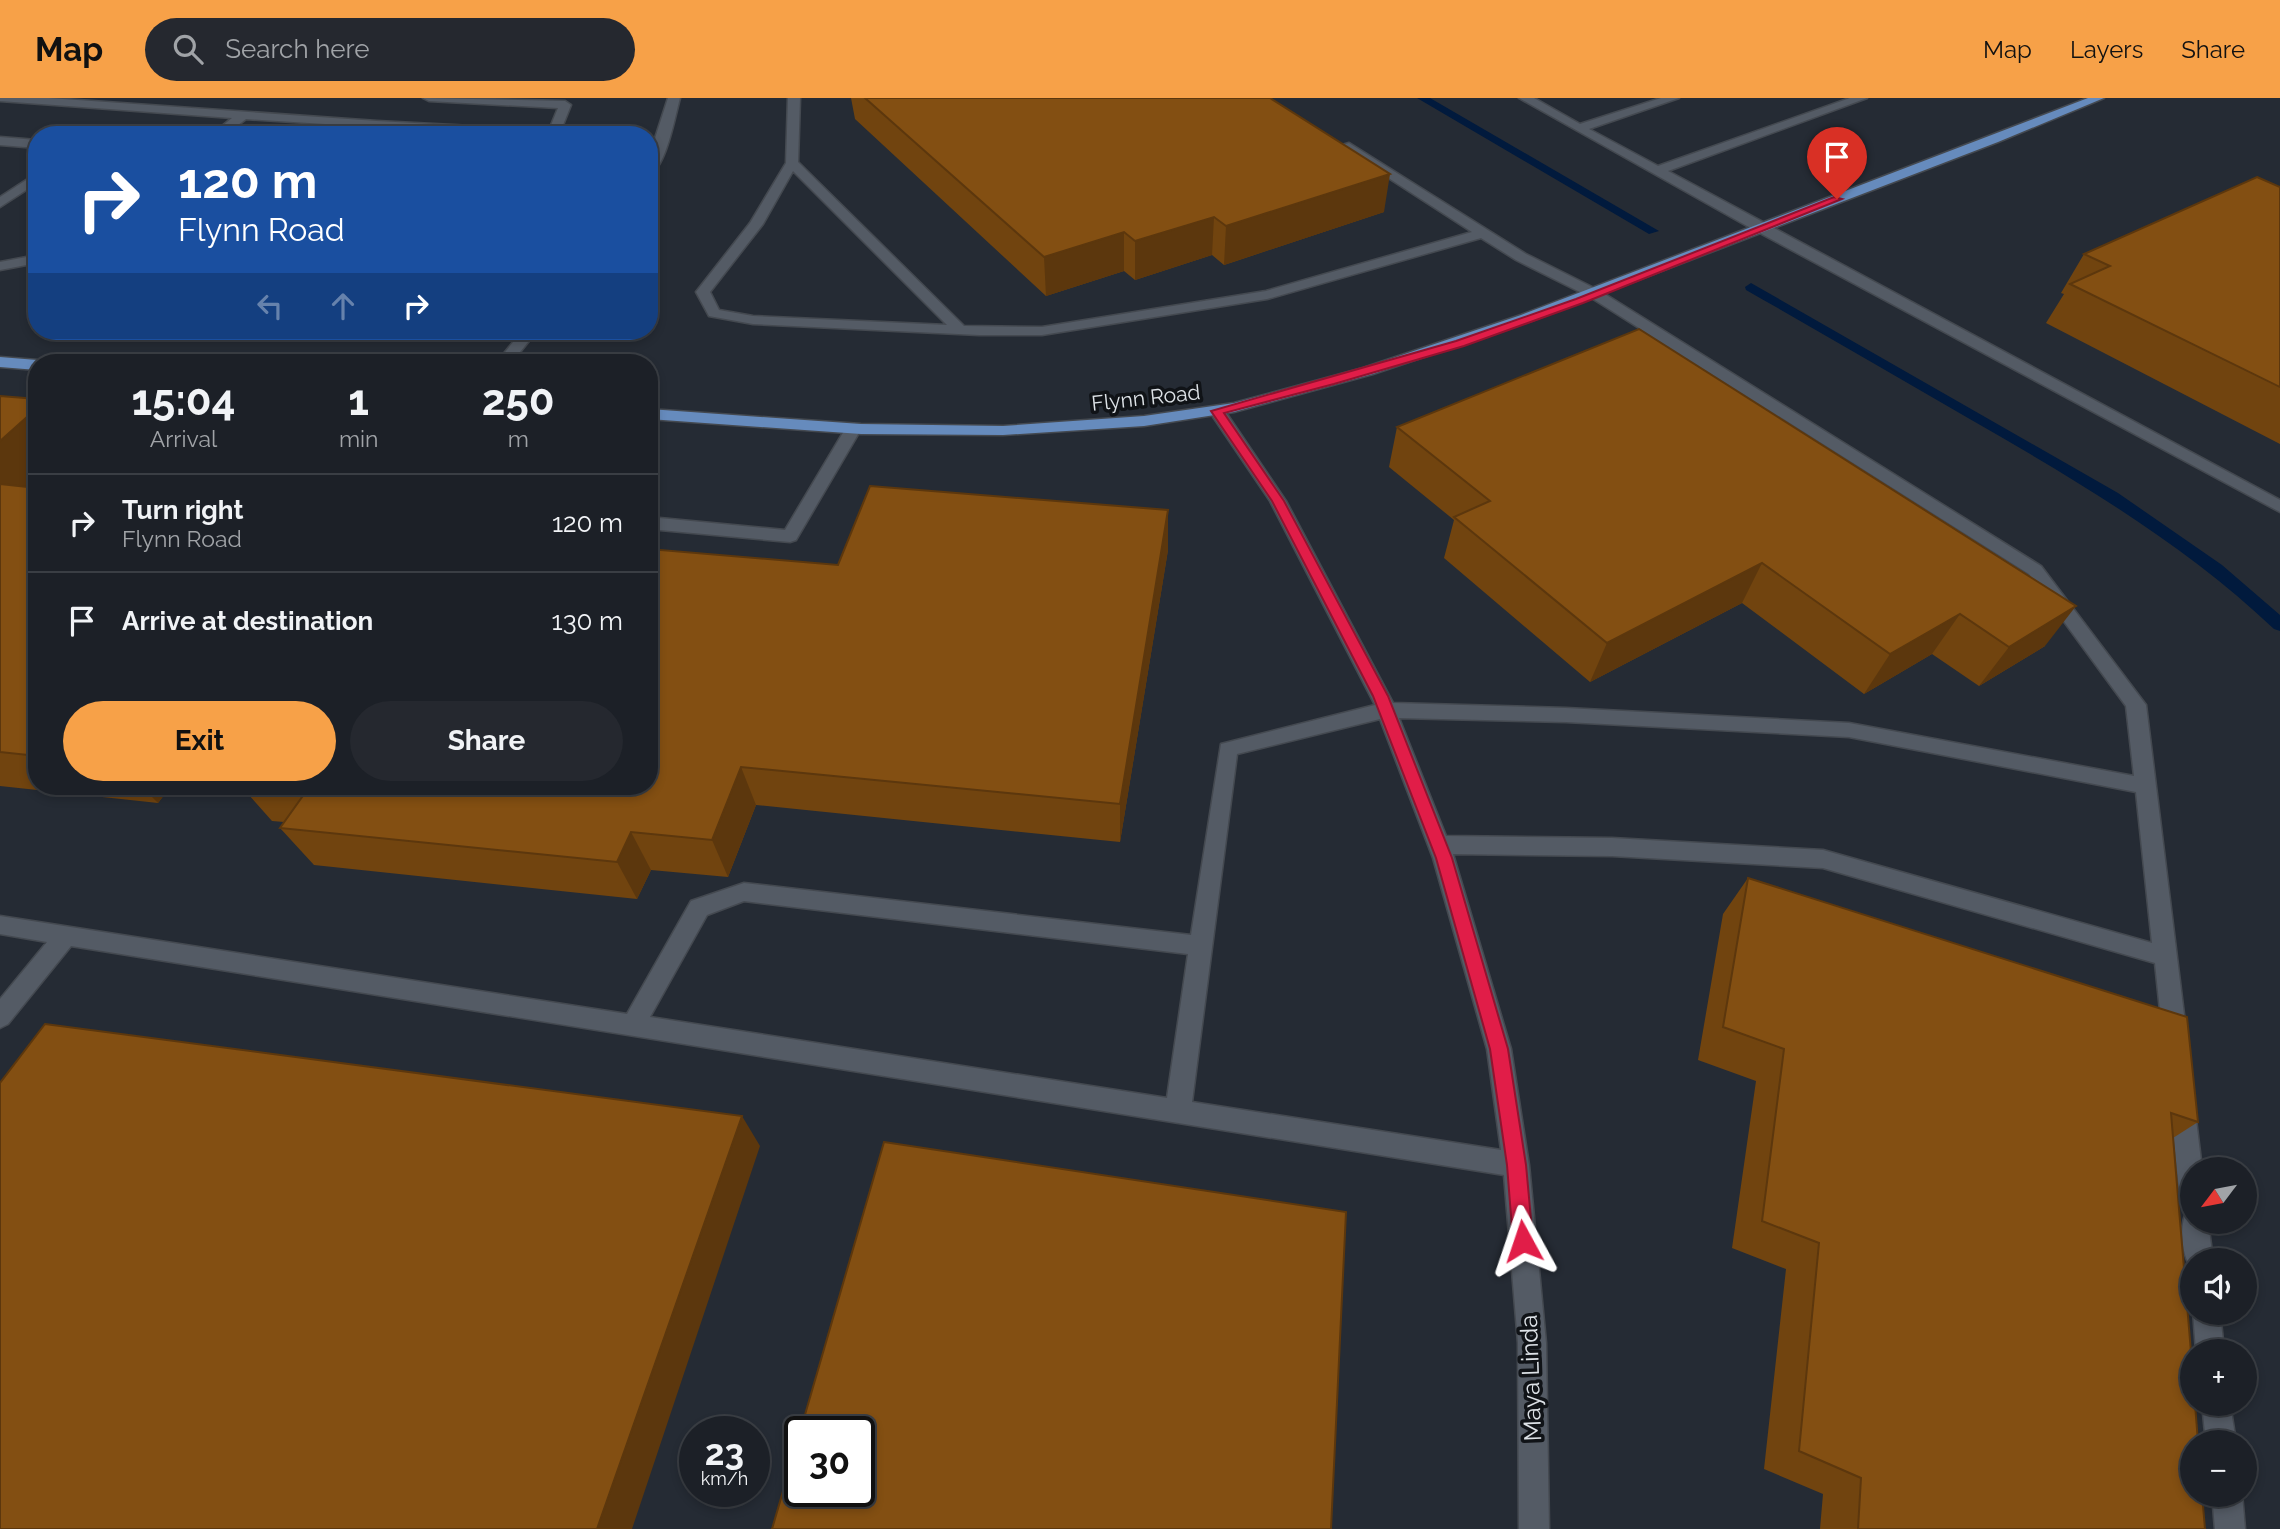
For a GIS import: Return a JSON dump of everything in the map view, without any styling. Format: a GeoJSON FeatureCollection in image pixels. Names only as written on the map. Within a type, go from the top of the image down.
{"type":"FeatureCollection","features":[{"type":"Feature","properties":{"kind":"main road","name":"Flynn Road"},"geometry":{"type":"LineString","coordinates":[[658,415],[852,430],[1015,431],[1118,423],[1217,411],[1330,382],[1460,343],[1595,294],[2098,98]]}},
{"type":"Feature","properties":{"kind":"main road"},"geometry":{"type":"LineString","coordinates":[[0,362],[28,364]]}},
{"type":"Feature","properties":{"kind":"street"},"geometry":{"type":"LineString","coordinates":[[0,98],[411,126]]}},
{"type":"Feature","properties":{"kind":"street"},"geometry":{"type":"LineString","coordinates":[[429,98],[565,105],[556,126]]}},
{"type":"Feature","properties":{"kind":"street"},"geometry":{"type":"LineString","coordinates":[[658,137],[674,98]]}},
{"type":"Feature","properties":{"kind":"street"},"geometry":{"type":"LineString","coordinates":[[794,98],[793,163],[756,223],[704,292],[714,313],[753,320],[960,330],[1042,331],[1267,295],[1483,233]]}},
{"type":"Feature","properties":{"kind":"street"},"geometry":{"type":"LineString","coordinates":[[1525,98],[2280,507]]}},
{"type":"Feature","properties":{"kind":"street"},"geometry":{"type":"LineString","coordinates":[[1579,128],[1673,98]]}},
{"type":"Feature","properties":{"kind":"street"},"geometry":{"type":"LineString","coordinates":[[1657,171],[1861,98]]}},
{"type":"Feature","properties":{"kind":"street"},"geometry":{"type":"LineString","coordinates":[[229,126],[244,115]]}},
{"type":"Feature","properties":{"kind":"street"},"geometry":{"type":"LineString","coordinates":[[318,126],[323,121]]}},
{"type":"Feature","properties":{"kind":"street"},"geometry":{"type":"LineString","coordinates":[[0,141],[28,143]]}},
{"type":"Feature","properties":{"kind":"street"},"geometry":{"type":"LineString","coordinates":[[1337,141],[1521,257],[1595,294],[2035,570],[2136,705],[2188,1157]]}},
{"type":"Feature","properties":{"kind":"street"},"geometry":{"type":"LineString","coordinates":[[793,163],[960,330]]}},
{"type":"Feature","properties":{"kind":"street"},"geometry":{"type":"LineString","coordinates":[[0,203],[28,183]]}},
{"type":"Feature","properties":{"kind":"street"},"geometry":{"type":"LineString","coordinates":[[0,266],[28,261]]}},
{"type":"Feature","properties":{"kind":"street"},"geometry":{"type":"LineString","coordinates":[[511,354],[522,340]]}},
{"type":"Feature","properties":{"kind":"street","name":"Maya Linda"},"geometry":{"type":"LineString","coordinates":[[1217,411],[1278,501],[1386,710],[1439,845],[1499,1049],[1516,1165],[1532,1343],[1534,1529]]}},
{"type":"Feature","properties":{"kind":"street"},"geometry":{"type":"LineString","coordinates":[[658,524],[790,536],[852,430]]}},
{"type":"Feature","properties":{"kind":"street"},"geometry":{"type":"LineString","coordinates":[[1178,1111],[1228,749],[1386,710],[1566,715],[1849,730],[2146,786]]}},
{"type":"Feature","properties":{"kind":"street"},"geometry":{"type":"LineString","coordinates":[[1439,845],[1612,847],[1823,859],[2165,956]]}},
{"type":"Feature","properties":{"kind":"street"},"geometry":{"type":"LineString","coordinates":[[633,1025],[699,908],[744,892],[1201,946]]}},
{"type":"Feature","properties":{"kind":"street"},"geometry":{"type":"LineString","coordinates":[[0,925],[1516,1165]]}},
{"type":"Feature","properties":{"kind":"street"},"geometry":{"type":"LineString","coordinates":[[0,1017],[65,936]]}},
{"type":"Feature","properties":{"kind":"street"},"geometry":{"type":"LineString","coordinates":[[2228,1507],[2231,1529]]}},
{"type":"Feature","properties":{"kind":"building"},"geometry":{"type":"Polygon","coordinates":[[[865,98],[1270,98],[1390,174],[1226,226],[1214,217],[1135,241],[1124,232],[1044,257],[865,98]]]}},
{"type":"Feature","properties":{"kind":"building"},"geometry":{"type":"Polygon","coordinates":[[[2257,177],[2280,187],[2280,387],[2070,284],[2110,266],[2084,254],[2257,177]]]}},
{"type":"Feature","properties":{"kind":"building"},"geometry":{"type":"Polygon","coordinates":[[[1639,329],[2076,606],[2009,647],[1960,614],[1890,654],[1762,563],[1607,643],[1454,517],[1490,501],[1397,427],[1639,329]]]}},
{"type":"Feature","properties":{"kind":"building"},"geometry":{"type":"Polygon","coordinates":[[[0,396],[28,398],[28,416],[0,441],[0,396]]]}},
{"type":"Feature","properties":{"kind":"building"},"geometry":{"type":"Polygon","coordinates":[[[0,484],[28,487],[28,755],[0,752],[0,484]]]}},
{"type":"Feature","properties":{"kind":"building"},"geometry":{"type":"Polygon","coordinates":[[[870,486],[1168,510],[1120,804],[741,767],[712,840],[631,832],[617,862],[280,828],[303,795],[658,795],[658,550],[838,565],[870,486]]]}},
{"type":"Feature","properties":{"kind":"building"},"geometry":{"type":"Polygon","coordinates":[[[1748,878],[2187,1017],[2198,1122],[2171,1113],[2182,1248],[2180,1248],[2180,1325],[2189,1325],[2190,1339],[2180,1339],[2180,1416],[2196,1416],[2197,1430],[2180,1430],[2180,1507],[2203,1507],[2205,1529],[1858,1529],[1861,1478],[1799,1451],[1819,1243],[1762,1221],[1784,1049],[1723,1027],[1748,878]]]}},
{"type":"Feature","properties":{"kind":"building"},"geometry":{"type":"Polygon","coordinates":[[[45,1024],[742,1116],[597,1529],[0,1529],[0,1083],[45,1024]]]}},
{"type":"Feature","properties":{"kind":"building"},"geometry":{"type":"Polygon","coordinates":[[[884,1142],[1346,1212],[1331,1529],[772,1529],[784,1488],[784,1507],[875,1507],[875,1416],[805,1416],[884,1142]]]}},
{"type":"Feature","properties":{"kind":"waterway"},"geometry":{"type":"LineString","coordinates":[[1422,98],[1653,231]]}},
{"type":"Feature","properties":{"kind":"waterway"},"geometry":{"type":"LineString","coordinates":[[1751,287],[2003,432],[2148,520],[2216,569],[2280,625]]}},
{"type":"Feature","properties":{"kind":"route"},"geometry":{"type":"LineString","coordinates":[[1523,1241],[1516,1165],[1499,1049],[1444,858],[1381,696],[1278,501],[1217,411],[1330,382],[1460,343],[1580,301],[1837,199]]}}]}
